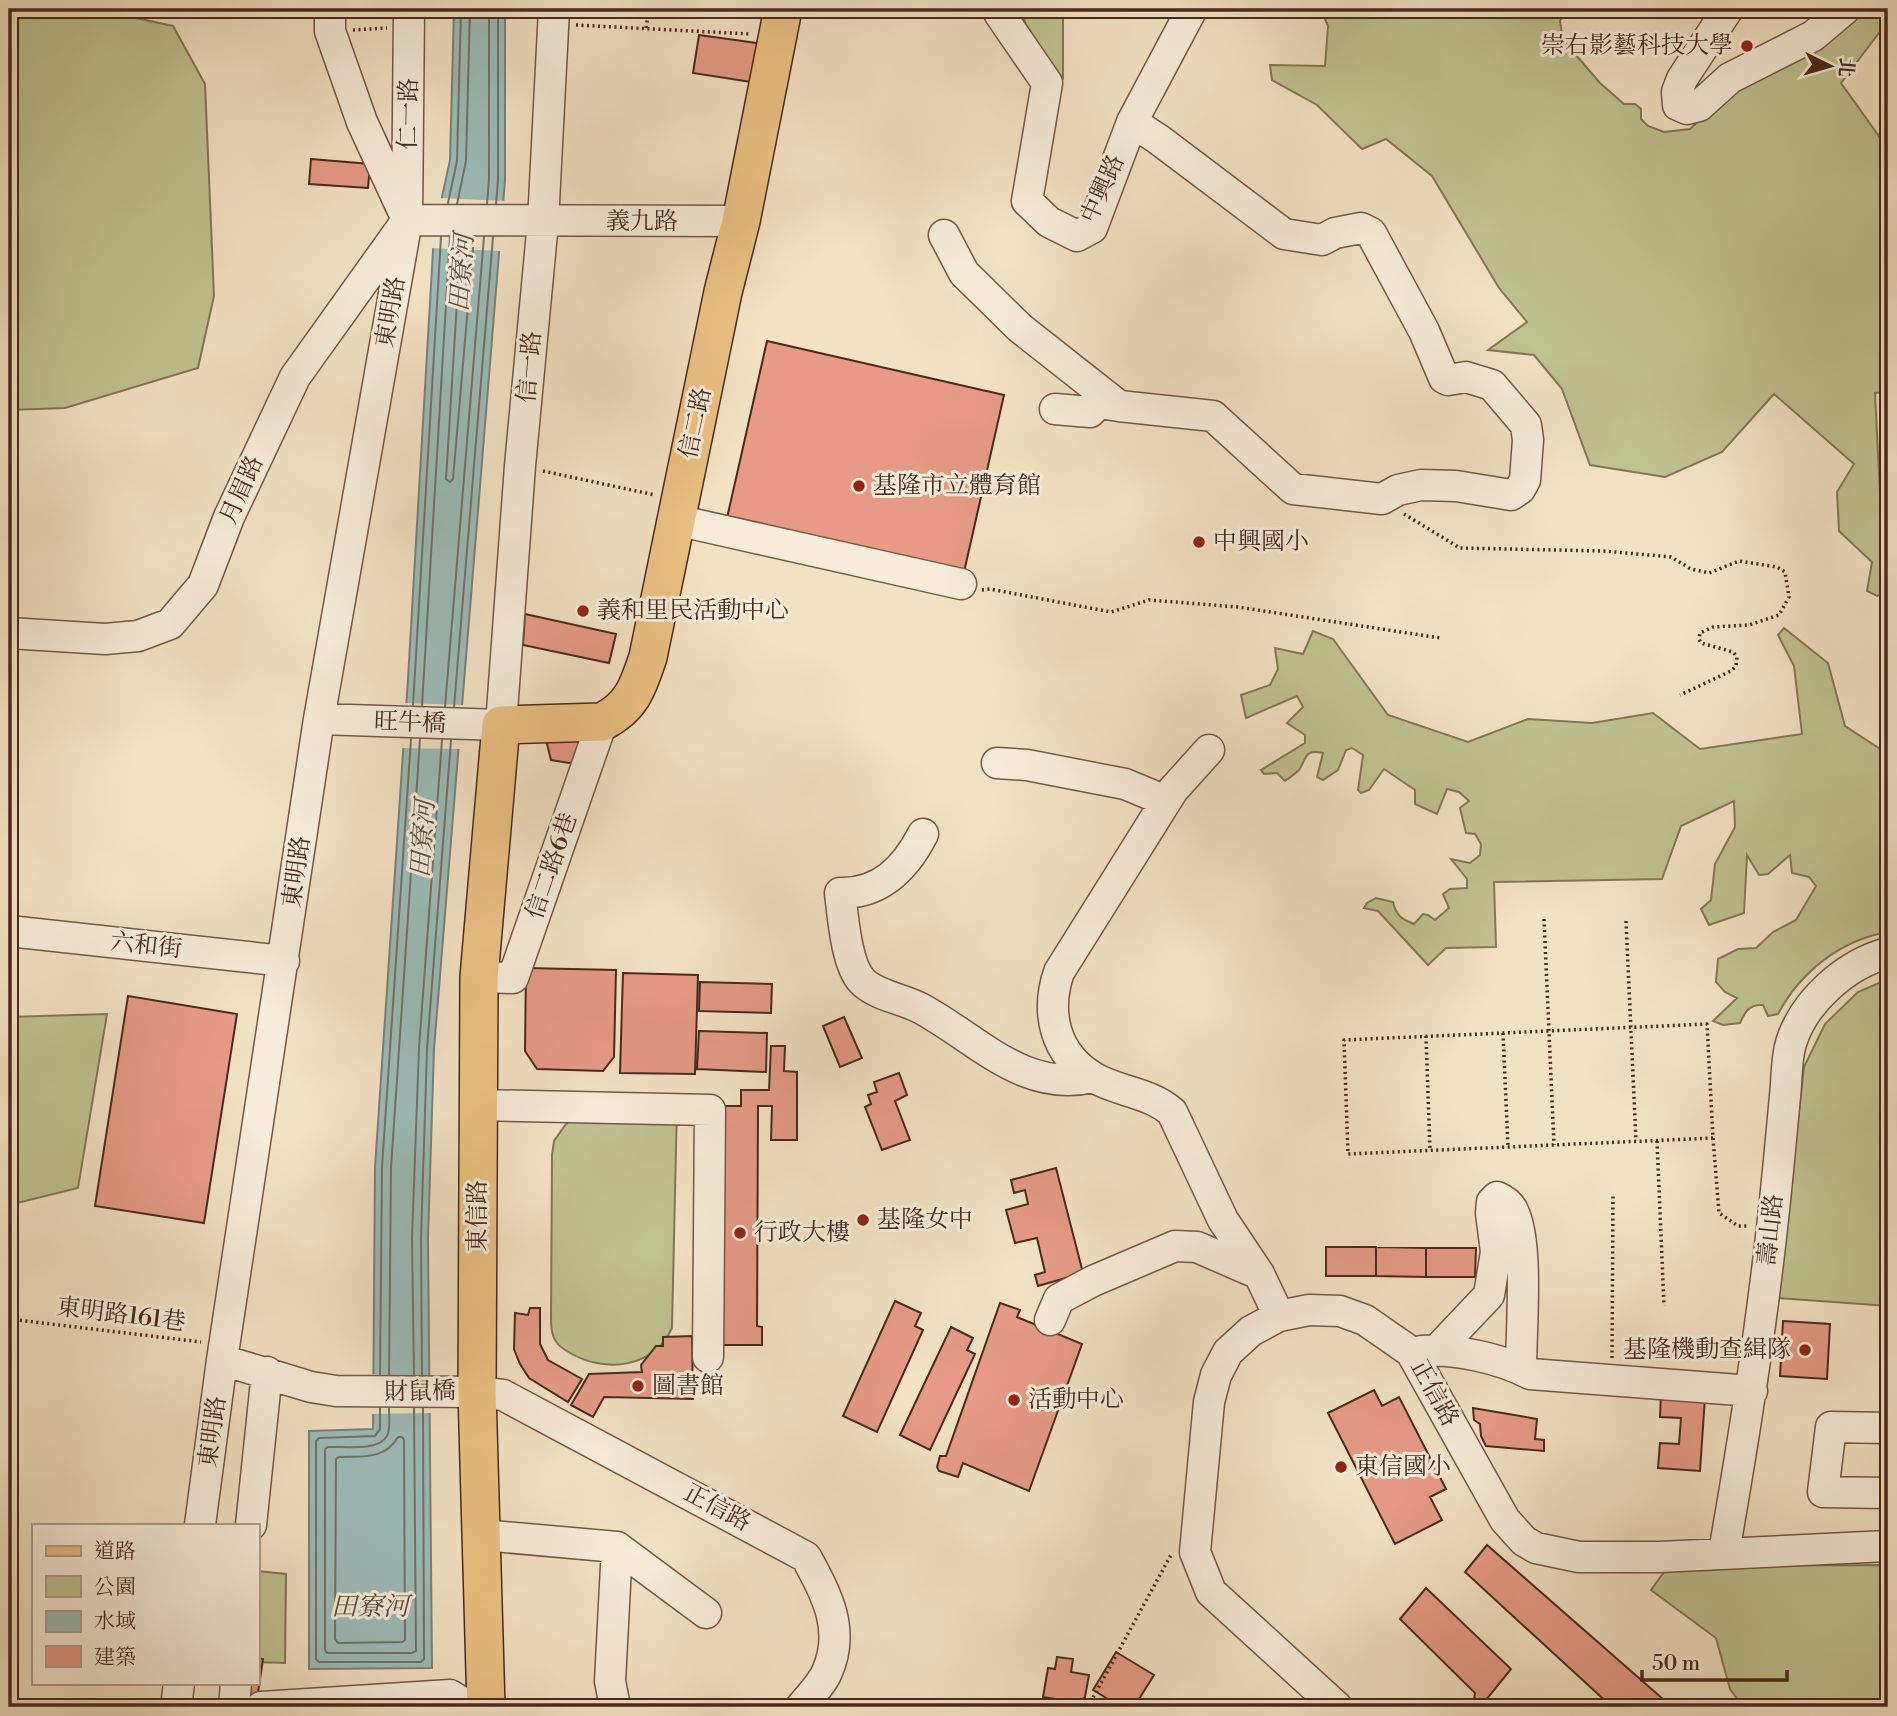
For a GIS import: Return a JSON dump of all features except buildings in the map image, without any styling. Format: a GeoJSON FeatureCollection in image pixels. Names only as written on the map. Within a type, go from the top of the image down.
{"type":"FeatureCollection","features":[{"type":"Feature","properties":{"kind":"main road","name":"信二路"},"geometry":{"type":"LineString","coordinates":[[602,722],[617,715],[628,704],[648,657],[723,292],[741,221],[780,22]]}},
{"type":"Feature","properties":{"kind":"main road"},"geometry":{"type":"LineString","coordinates":[[500,725],[602,722]]}},
{"type":"Feature","properties":{"kind":"main road","name":"東信路"},"geometry":{"type":"LineString","coordinates":[[486,1707],[477,1392],[479,978],[500,725]]}},
{"type":"Feature","properties":{"kind":"street","name":"中興路"},"geometry":{"type":"LineString","coordinates":[[999,9],[999,13],[1047,83],[1027,201],[1049,222],[1077,236],[1091,228],[1132,122],[1192,9]]}},
{"type":"Feature","properties":{"kind":"street"},"geometry":{"type":"LineString","coordinates":[[1728,9],[1682,79],[1677,92],[1678,105],[1687,109],[1699,106],[1730,78],[1812,36],[1845,9]]}},
{"type":"Feature","properties":{"kind":"street","name":"信一路"},"geometry":{"type":"LineString","coordinates":[[500,725],[520,466],[543,222],[553,17]]}},
{"type":"Feature","properties":{"kind":"street","name":"仁一路"},"geometry":{"type":"LineString","coordinates":[[407,220],[410,18]]}},
{"type":"Feature","properties":{"kind":"street"},"geometry":{"type":"LineString","coordinates":[[330,20],[362,122],[407,220]]}},
{"type":"Feature","properties":{"kind":"street"},"geometry":{"type":"LineString","coordinates":[[1055,409],[1090,412],[1100,403],[1213,416],[1293,489],[1382,499],[1398,490],[1421,485],[1457,486],[1511,495],[1520,489],[1525,480],[1528,440],[1526,425],[1492,384],[1466,377],[1448,380],[1444,378],[1424,331],[1371,233],[1361,228],[1335,233],[1322,240],[1283,234],[1132,122]]}},
{"type":"Feature","properties":{"kind":"street","name":"義九路"},"geometry":{"type":"LineString","coordinates":[[407,220],[741,221]]}},
{"type":"Feature","properties":{"kind":"street","name":"月眉路"},"geometry":{"type":"LineString","coordinates":[[9,633],[105,639],[138,636],[170,624],[203,585],[229,517],[295,377],[407,220]]}},
{"type":"Feature","properties":{"kind":"street","name":"東明路"},"geometry":{"type":"LineString","coordinates":[[200,1524],[222,1360],[319,719],[407,220]]}},
{"type":"Feature","properties":{"kind":"street"},"geometry":{"type":"LineString","coordinates":[[944,235],[964,273],[1020,328],[1119,406]]}},
{"type":"Feature","properties":{"kind":"street"},"geometry":{"type":"LineString","coordinates":[[678,510],[970,587]]}},
{"type":"Feature","properties":{"kind":"street","name":"旺牛橋"},"geometry":{"type":"LineString","coordinates":[[319,719],[500,725]]}},
{"type":"Feature","properties":{"kind":"street","name":"信二路6巷"},"geometry":{"type":"LineString","coordinates":[[479,978],[513,978],[602,722]]}},
{"type":"Feature","properties":{"kind":"street"},"geometry":{"type":"LineString","coordinates":[[1209,750],[1166,801],[1059,972],[1052,998],[1053,1018],[1063,1050],[1093,1077],[1160,1102],[1171,1112],[1223,1220],[1259,1274],[1279,1316]]}},
{"type":"Feature","properties":{"kind":"street"},"geometry":{"type":"LineString","coordinates":[[997,763],[1027,765],[1125,784],[1166,801]]}},
{"type":"Feature","properties":{"kind":"street"},"geometry":{"type":"LineString","coordinates":[[923,834],[902,867],[883,883],[857,894],[839,893],[848,954],[862,981],[924,1010],[1003,1063],[1044,1077],[1078,1081],[1093,1077]]}},
{"type":"Feature","properties":{"kind":"street","name":"六和街"},"geometry":{"type":"LineString","coordinates":[[9,931],[284,961]]}},
{"type":"Feature","properties":{"kind":"street","name":"壽山路"},"geometry":{"type":"LineString","coordinates":[[1724,1552],[1752,1391],[1790,1044],[1810,1008],[1825,990],[1853,968],[1888,953]]}},
{"type":"Feature","properties":{"kind":"street"},"geometry":{"type":"LineString","coordinates":[[479,1105],[710,1110],[708,1357]]}},
{"type":"Feature","properties":{"kind":"street"},"geometry":{"type":"LineString","coordinates":[[1424,1350],[1489,1295],[1496,1252],[1492,1202],[1497,1197],[1512,1209],[1518,1225],[1521,1247],[1521,1369]]}},
{"type":"Feature","properties":{"kind":"street"},"geometry":{"type":"LineString","coordinates":[[1051,1320],[1059,1299],[1093,1281],[1175,1246],[1198,1247],[1259,1274]]}},
{"type":"Feature","properties":{"kind":"street","name":"正信路"},"geometry":{"type":"LineString","coordinates":[[1337,1707],[1212,1592],[1195,1552],[1209,1402],[1216,1375],[1228,1352],[1251,1331],[1279,1316],[1309,1310],[1340,1311],[1365,1320],[1424,1350],[1505,1520],[1524,1542],[1548,1552],[1579,1557],[1660,1557],[1888,1546]]}},
{"type":"Feature","properties":{"kind":"street"},"geometry":{"type":"LineString","coordinates":[[1424,1350],[1513,1364],[1530,1374],[1752,1391]]}},
{"type":"Feature","properties":{"kind":"street","name":"財鼠橋"},"geometry":{"type":"LineString","coordinates":[[222,1360],[311,1387],[363,1393],[477,1392]]}},
{"type":"Feature","properties":{"kind":"street"},"geometry":{"type":"LineString","coordinates":[[251,1524],[267,1372]]}},
{"type":"Feature","properties":{"kind":"street","name":"正信路"},"geometry":{"type":"LineString","coordinates":[[477,1392],[503,1395],[806,1557],[830,1603],[836,1631],[827,1674],[801,1707]]}},
{"type":"Feature","properties":{"kind":"street"},"geometry":{"type":"LineString","coordinates":[[1888,1428],[1831,1427],[1823,1492],[1888,1493]]}},
{"type":"Feature","properties":{"kind":"street"},"geometry":{"type":"LineString","coordinates":[[482,1535],[617,1547],[706,1613]]}},
{"type":"Feature","properties":{"kind":"street"},"geometry":{"type":"LineString","coordinates":[[615,1707],[610,1681],[617,1547]]}},
{"type":"Feature","properties":{"kind":"street"},"geometry":{"type":"LineString","coordinates":[[176,1707],[179,1684]]}},
{"type":"Feature","properties":{"kind":"street"},"geometry":{"type":"LineString","coordinates":[[234,1707],[236,1684]]}},
{"type":"Feature","properties":{"kind":"street"},"geometry":{"type":"LineString","coordinates":[[261,1707],[450,1695],[469,1707]]}},
{"type":"Feature","properties":{"kind":"path"},"geometry":{"type":"LineString","coordinates":[[646,28],[649,9]]}},
{"type":"Feature","properties":{"kind":"path"},"geometry":{"type":"LineString","coordinates":[[553,17],[646,28],[780,22]]}},
{"type":"Feature","properties":{"kind":"path"},"geometry":{"type":"LineString","coordinates":[[330,20],[410,18]]}},
{"type":"Feature","properties":{"kind":"path"},"geometry":{"type":"LineString","coordinates":[[520,466],[678,510]]}},
{"type":"Feature","properties":{"kind":"path"},"geometry":{"type":"LineString","coordinates":[[1382,499],[1461,548],[1604,551],[1671,557],[1691,569],[1710,573],[1739,561],[1777,567],[1785,572],[1789,597],[1779,615],[1749,625],[1713,627],[1700,633],[1701,643],[1733,652],[1737,657],[1736,666],[1680,695]]}},
{"type":"Feature","properties":{"kind":"path"},"geometry":{"type":"LineString","coordinates":[[970,587],[1111,612],[1149,600],[1238,607],[1440,638]]}},
{"type":"Feature","properties":{"kind":"path"},"geometry":{"type":"LineString","coordinates":[[1544,919],[1554,1145]]}},
{"type":"Feature","properties":{"kind":"path"},"geometry":{"type":"LineString","coordinates":[[1626,921],[1636,1142]]}},
{"type":"Feature","properties":{"kind":"path"},"geometry":{"type":"LineString","coordinates":[[1713,1138],[1348,1154],[1344,1040],[1707,1024],[1719,1213],[1738,1226],[1772,1227]]}},
{"type":"Feature","properties":{"kind":"path"},"geometry":{"type":"LineString","coordinates":[[1503,1033],[1508,1147]]}},
{"type":"Feature","properties":{"kind":"path"},"geometry":{"type":"LineString","coordinates":[[1426,1036],[1430,1151]]}},
{"type":"Feature","properties":{"kind":"path"},"geometry":{"type":"LineString","coordinates":[[1657,1141],[1664,1306]]}},
{"type":"Feature","properties":{"kind":"path"},"geometry":{"type":"LineString","coordinates":[[1612,1381],[1613,1195]]}},
{"type":"Feature","properties":{"kind":"path","name":"東明路161巷"},"geometry":{"type":"LineString","coordinates":[[9,1320],[203,1343],[213,1347],[222,1360]]}},
{"type":"Feature","properties":{"kind":"path"},"geometry":{"type":"LineString","coordinates":[[1088,1707],[1170,1553],[1195,1552]]}},
{"type":"Feature","properties":{"kind":"green space"},"geometry":{"type":"Polygon","coordinates":[[[9,9],[94,9],[173,26],[205,84],[214,296],[198,368],[65,408],[9,410],[9,9]]]}},
{"type":"Feature","properties":{"kind":"green space"},"geometry":{"type":"Polygon","coordinates":[[[1021,9],[1063,9],[1063,78],[1032,46],[1021,9]]]}},
{"type":"Feature","properties":{"kind":"green space"},"geometry":{"type":"Polygon","coordinates":[[[1334,9],[1567,9],[1560,21],[1563,40],[1600,83],[1624,104],[1635,104],[1641,109],[1641,119],[1648,126],[1664,132],[1690,129],[1737,85],[1813,46],[1870,9],[1882,9],[1888,21],[1841,83],[1881,139],[1888,136],[1888,392],[1875,393],[1882,532],[1888,537],[1888,591],[1877,596],[1867,591],[1872,562],[1839,531],[1837,492],[1854,464],[1774,394],[1722,452],[1665,477],[1590,465],[1562,389],[1534,355],[1488,350],[1527,322],[1499,288],[1432,176],[1386,139],[1362,149],[1317,105],[1272,80],[1270,65],[1325,66],[1328,26],[1325,19],[1334,15],[1334,9]]]}},
{"type":"Feature","properties":{"kind":"green space"},"geometry":{"type":"Polygon","coordinates":[[[1784,628],[1828,663],[1845,726],[1888,754],[1888,932],[1854,942],[1824,960],[1798,984],[1778,1014],[1768,1016],[1763,1005],[1754,1006],[1746,1012],[1740,1023],[1723,1025],[1713,1021],[1737,998],[1725,992],[1716,982],[1718,959],[1738,949],[1756,948],[1773,932],[1796,920],[1816,886],[1809,877],[1792,873],[1790,855],[1768,874],[1759,875],[1747,855],[1744,913],[1709,925],[1701,909],[1711,900],[1715,864],[1735,827],[1734,801],[1681,826],[1662,879],[1494,882],[1496,947],[1446,948],[1428,965],[1378,911],[1364,908],[1376,898],[1393,902],[1400,916],[1414,924],[1423,914],[1435,920],[1449,908],[1443,894],[1450,889],[1467,888],[1467,879],[1451,859],[1470,863],[1480,855],[1481,844],[1475,834],[1466,833],[1460,808],[1469,801],[1459,792],[1447,789],[1437,814],[1415,804],[1415,790],[1384,769],[1369,790],[1361,793],[1358,790],[1363,755],[1352,748],[1346,750],[1338,770],[1323,780],[1317,777],[1323,753],[1317,752],[1309,753],[1299,770],[1285,781],[1277,773],[1264,774],[1261,770],[1305,743],[1305,735],[1287,723],[1303,707],[1297,696],[1246,718],[1241,695],[1270,685],[1278,669],[1275,648],[1303,654],[1313,631],[1333,639],[1388,715],[1468,742],[1528,719],[1592,723],[1653,713],[1700,749],[1802,734],[1794,666],[1778,635],[1784,628]]]}},
{"type":"Feature","properties":{"kind":"green space"},"geometry":{"type":"Polygon","coordinates":[[[1888,979],[1888,1306],[1778,1298],[1804,1067],[1825,1024],[1858,992],[1888,979]]]}},
{"type":"Feature","properties":{"kind":"green space"},"geometry":{"type":"Polygon","coordinates":[[[107,1014],[78,1188],[9,1205],[9,1017],[107,1014]]]}},
{"type":"Feature","properties":{"kind":"green space"},"geometry":{"type":"Polygon","coordinates":[[[677,1104],[672,1328],[654,1352],[641,1359],[614,1365],[585,1360],[560,1346],[551,1329],[554,1141],[566,1124],[581,1113],[677,1104]]]}},
{"type":"Feature","properties":{"kind":"green space"},"geometry":{"type":"Polygon","coordinates":[[[1888,1565],[1888,1707],[1743,1707],[1730,1689],[1716,1638],[1651,1590],[1664,1572],[1665,1566],[1888,1565]]]}},
{"type":"Feature","properties":{"kind":"green space"},"geometry":{"type":"Polygon","coordinates":[[[259,1571],[286,1574],[285,1663],[259,1662],[259,1571]]]}},
{"type":"Feature","properties":{"kind":"water","name":"田寮河"},"geometry":{"type":"Polygon","coordinates":[[[454,9],[505,9],[505,180],[434,1049],[428,1238],[432,1668],[309,1669],[309,1431],[373,1429],[375,1167],[408,679],[434,234],[450,160],[454,9]]]}},
{"type":"Feature","properties":{"kind":"pier"},"geometry":{"type":"Polygon","coordinates":[[[439,198],[507,201],[502,251],[430,248],[439,198]]]}},
{"type":"Feature","properties":{"kind":"pier"},"geometry":{"type":"Polygon","coordinates":[[[403,703],[464,705],[461,749],[400,748],[403,703]]]}},
{"type":"Feature","properties":{"kind":"pier"},"geometry":{"type":"Polygon","coordinates":[[[370,1374],[433,1377],[433,1413],[369,1414],[370,1374]]]}},
{"type":"Feature","properties":{"kind":"place","name":"崇右影藝科技大學"},"geometry":{"type":"Point","coordinates":[1747,46]}},
{"type":"Feature","properties":{"kind":"place","name":"基隆市立體育館"},"geometry":{"type":"Point","coordinates":[859,486]}},
{"type":"Feature","properties":{"kind":"place","name":"中興國小"},"geometry":{"type":"Point","coordinates":[1199,542]}},
{"type":"Feature","properties":{"kind":"place","name":"義和里民活動中心"},"geometry":{"type":"Point","coordinates":[583,611]}},
{"type":"Feature","properties":{"kind":"place","name":"基隆女中"},"geometry":{"type":"Point","coordinates":[863,1220]}},
{"type":"Feature","properties":{"kind":"place","name":"行政大樓"},"geometry":{"type":"Point","coordinates":[740,1233]}},
{"type":"Feature","properties":{"kind":"place","name":"基隆機動查緝隊"},"geometry":{"type":"Point","coordinates":[1805,1350]}},
{"type":"Feature","properties":{"kind":"place","name":"圖書館"},"geometry":{"type":"Point","coordinates":[638,1386]}},
{"type":"Feature","properties":{"kind":"place","name":"活動中心"},"geometry":{"type":"Point","coordinates":[1014,1400]}},
{"type":"Feature","properties":{"kind":"place","name":"東信國小"},"geometry":{"type":"Point","coordinates":[1341,1467]}}]}
